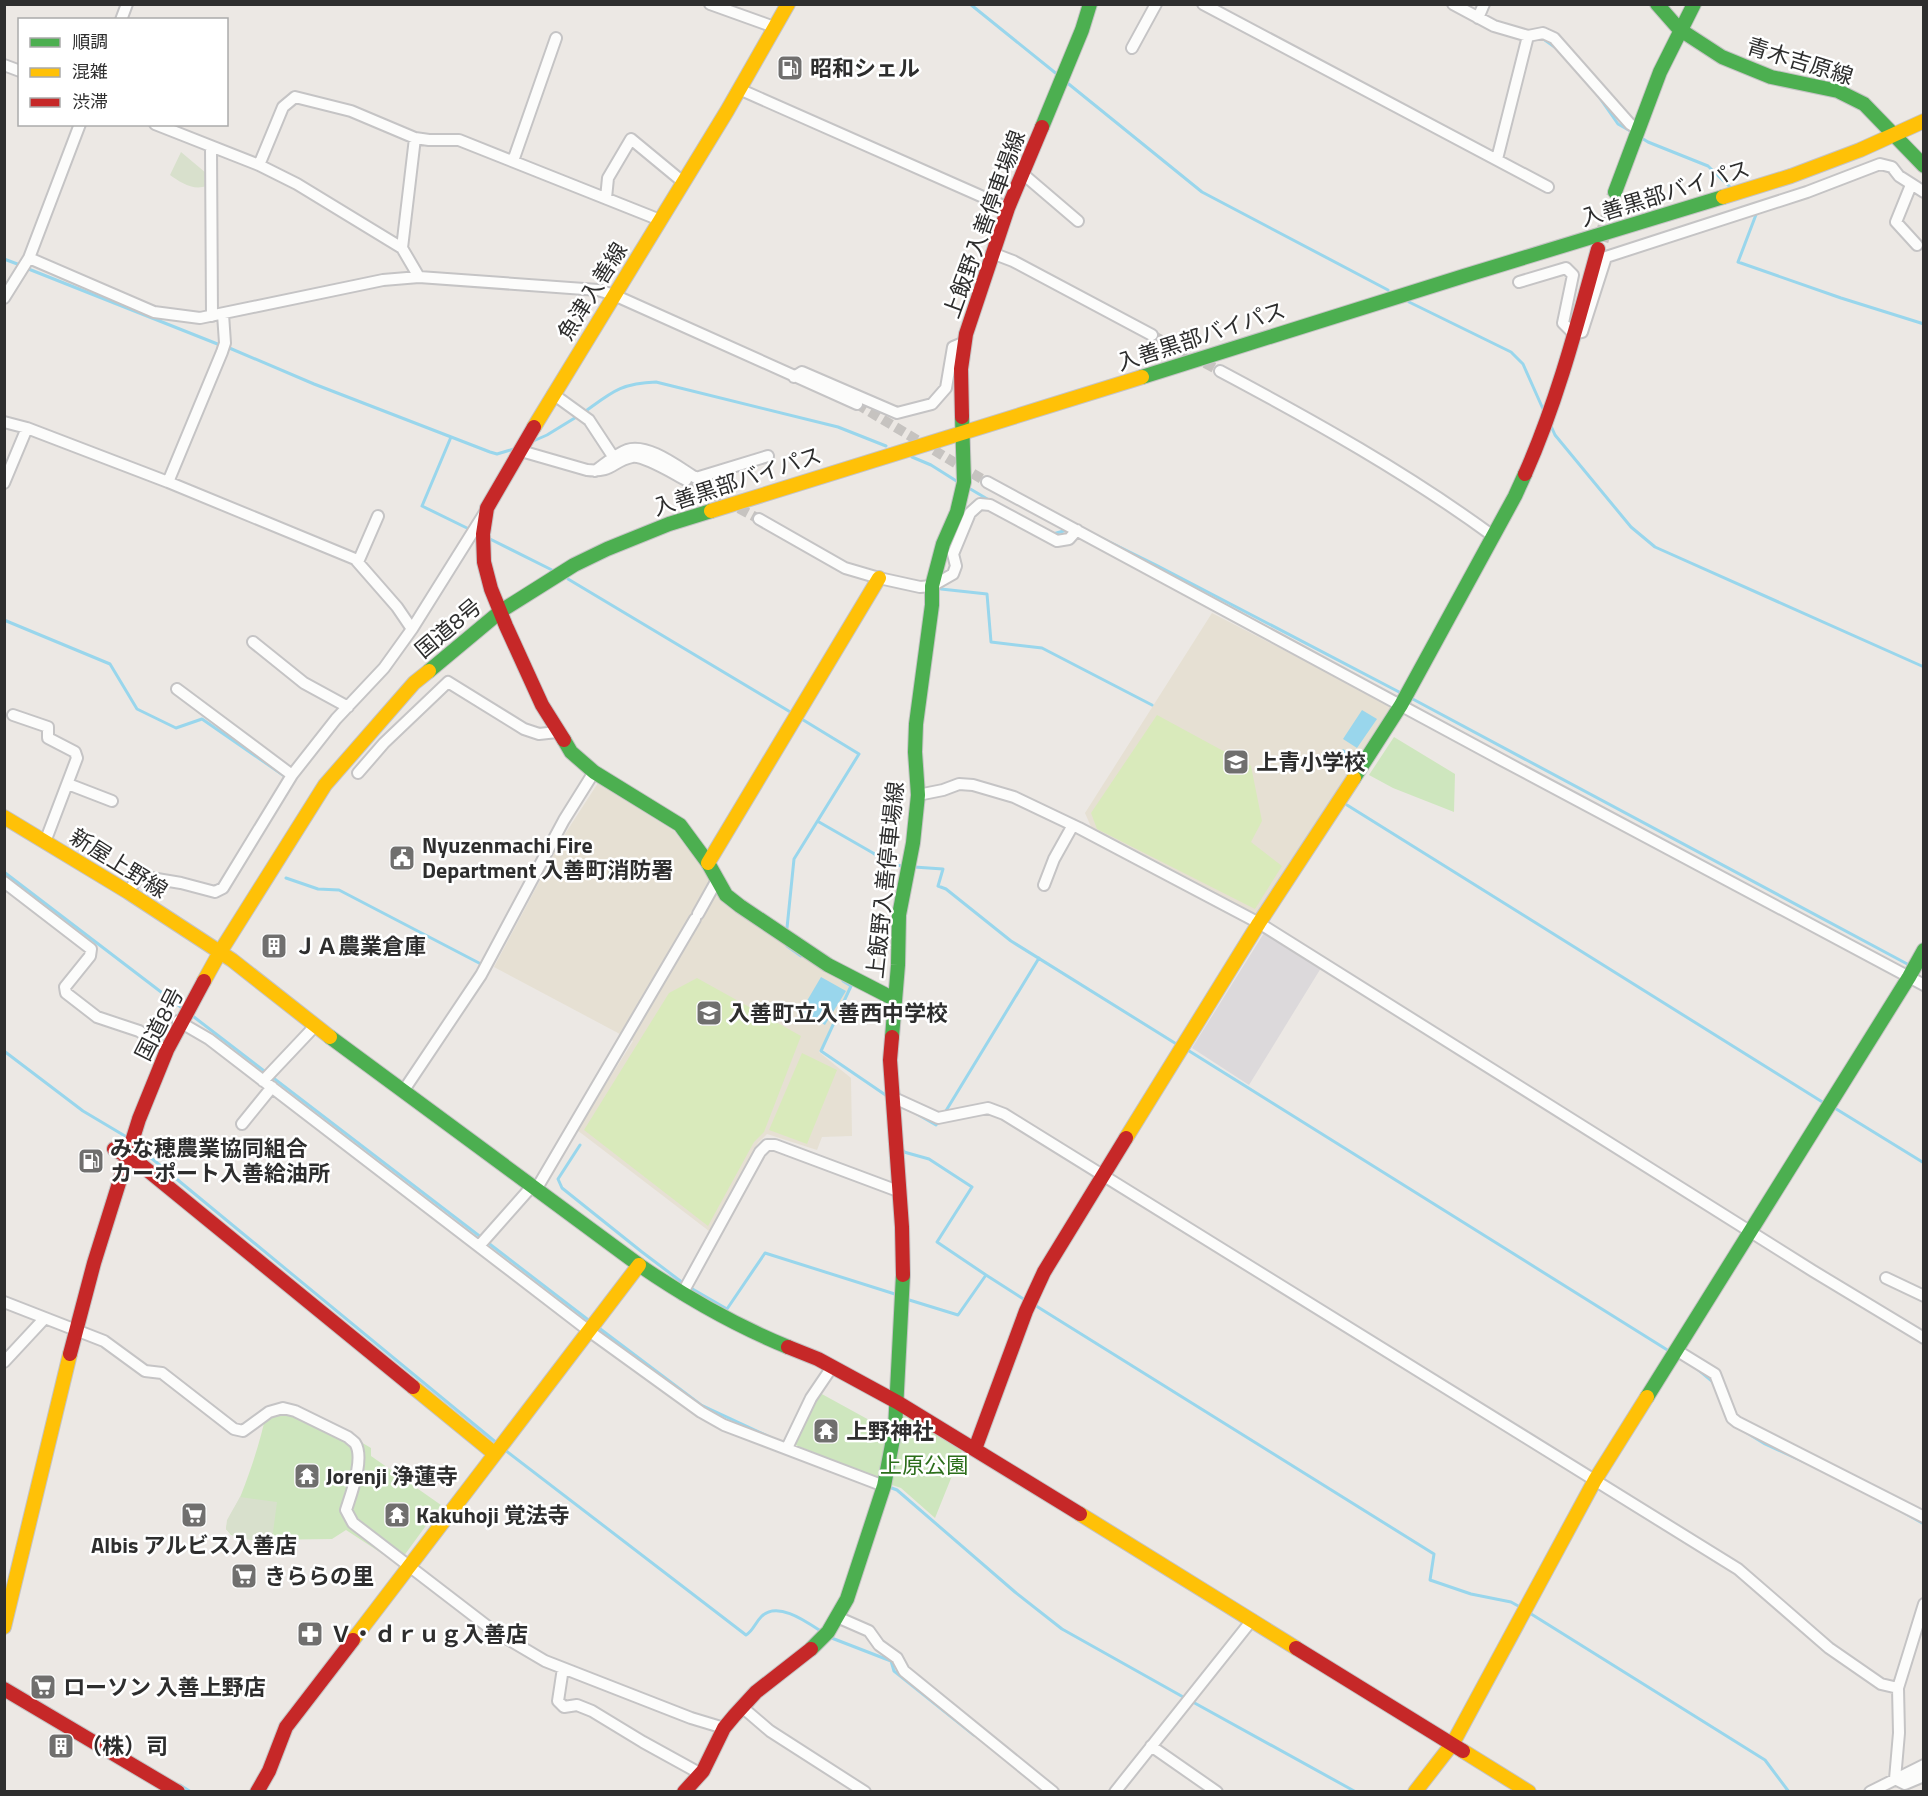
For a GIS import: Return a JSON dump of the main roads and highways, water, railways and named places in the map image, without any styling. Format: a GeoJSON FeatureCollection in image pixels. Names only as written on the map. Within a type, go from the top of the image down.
{"type":"FeatureCollection","features":[{"type":"Feature","properties":{"kind":"main road","name":"魚津入善線"},"geometry":{"type":"LineString","coordinates":[[788,4],[683,182],[553,394],[488,508],[483,534],[484,562],[491,589],[506,626],[542,705],[571,752],[594,772],[680,825],[708,863],[726,895],[828,965],[894,999]]}},
{"type":"Feature","properties":{"kind":"main road","name":"上飯野入善停車場線"},"geometry":{"type":"LineString","coordinates":[[684,1791],[701,1774],[724,1728],[742,1707],[756,1692],[791,1666],[820,1640],[837,1617],[851,1588],[884,1486],[895,1429],[903,1270],[890,1060],[899,915],[904,879],[913,843],[918,795],[916,724],[932,605],[932,586],[943,544],[957,512],[964,482],[961,369],[964,342],[1008,208],[1082,30],[1090,4]]}},
{"type":"Feature","properties":{"kind":"main road","name":"青木吉原線"},"geometry":{"type":"LineString","coordinates":[[1657,4],[1680,29],[1722,57],[1771,77],[1838,91],[1864,104],[1923,166]]}},
{"type":"Feature","properties":{"kind":"main road"},"geometry":{"type":"LineString","coordinates":[[1615,192],[1638,129],[1680,29],[1694,4]]}},
{"type":"Feature","properties":{"kind":"main road","name":"入善黒部バイパス"},"geometry":{"type":"LineString","coordinates":[[501,611],[574,565],[669,524],[1791,176],[1860,150],[1923,121]]}},
{"type":"Feature","properties":{"kind":"main road"},"geometry":{"type":"LineString","coordinates":[[975,1449],[1026,1311],[1040,1281],[1259,923],[1401,705],[1515,496],[1535,451],[1574,334],[1598,249]]}},
{"type":"Feature","properties":{"kind":"main road"},"geometry":{"type":"LineString","coordinates":[[708,863],[879,578]]}},
{"type":"Feature","properties":{"kind":"main road","name":"国道8号"},"geometry":{"type":"LineString","coordinates":[[469,620],[501,611]]}},
{"type":"Feature","properties":{"kind":"main road","name":"国道8号"},"geometry":{"type":"LineString","coordinates":[[216,950],[325,785],[414,683],[501,611]]}},
{"type":"Feature","properties":{"kind":"main road","name":"国道8号"},"geometry":{"type":"LineString","coordinates":[[379,702],[415,664]]}},
{"type":"Feature","properties":{"kind":"main road","name":"国道8号"},"geometry":{"type":"LineString","coordinates":[[4,1584],[117,1155],[159,1044],[177,1021],[315,777],[336,751]]}},
{"type":"Feature","properties":{"kind":"main road","name":"新屋上野線"},"geometry":{"type":"LineString","coordinates":[[4,817],[128,892],[216,950],[315,1026],[535,1186],[639,1265],[682,1294],[747,1330],[818,1359],[897,1402],[1529,1791]]}},
{"type":"Feature","properties":{"kind":"main road"},"geometry":{"type":"LineString","coordinates":[[1415,1791],[1453,1743],[1595,1480],[1909,977],[1923,950]]}},
{"type":"Feature","properties":{"kind":"main road","name":"国道8号"},"geometry":{"type":"LineString","coordinates":[[117,1155],[139,1119],[177,1021]]}},
{"type":"Feature","properties":{"kind":"main road"},"geometry":{"type":"LineString","coordinates":[[117,1155],[147,1169],[495,1454]]}},
{"type":"Feature","properties":{"kind":"main road","name":"国道8号"},"geometry":{"type":"LineString","coordinates":[[4,1627],[99,1202]]}},
{"type":"Feature","properties":{"kind":"main road"},"geometry":{"type":"LineString","coordinates":[[257,1791],[269,1771],[286,1727],[639,1265]]}},
{"type":"Feature","properties":{"kind":"main road"},"geometry":{"type":"LineString","coordinates":[[4,1689],[178,1791]]}},
{"type":"Feature","properties":{"kind":"water"},"geometry":{"type":"Polygon","coordinates":[[[1362,710],[1377,719],[1357,748],[1343,739],[1362,710]]]}},
{"type":"Feature","properties":{"kind":"water"},"geometry":{"type":"Polygon","coordinates":[[[1343,749],[1355,756],[1349,765],[1338,757],[1343,749]]]}},
{"type":"Feature","properties":{"kind":"water"},"geometry":{"type":"Polygon","coordinates":[[[821,977],[846,991],[825,1025],[801,1011],[821,977]]]}},
{"type":"Feature","properties":{"kind":"waterway"},"geometry":{"type":"LineString","coordinates":[[970,4],[1058,75]]}},
{"type":"Feature","properties":{"kind":"waterway"},"geometry":{"type":"LineString","coordinates":[[1542,38],[1556,48]]}},
{"type":"Feature","properties":{"kind":"waterway"},"geometry":{"type":"LineString","coordinates":[[1065,81],[1202,192],[1388,290]]}},
{"type":"Feature","properties":{"kind":"waterway"},"geometry":{"type":"LineString","coordinates":[[1597,94],[1618,124],[1632,132]]}},
{"type":"Feature","properties":{"kind":"waterway"},"geometry":{"type":"LineString","coordinates":[[1640,137],[1708,166],[1730,187]]}},
{"type":"Feature","properties":{"kind":"waterway"},"geometry":{"type":"LineString","coordinates":[[1757,212],[1738,262],[1924,324]]}},
{"type":"Feature","properties":{"kind":"waterway"},"geometry":{"type":"LineString","coordinates":[[4,259],[20,265]]}},
{"type":"Feature","properties":{"kind":"waterway"},"geometry":{"type":"LineString","coordinates":[[26,268],[220,345]]}},
{"type":"Feature","properties":{"kind":"waterway"},"geometry":{"type":"LineString","coordinates":[[1409,302],[1511,352],[1523,364],[1543,409]]}},
{"type":"Feature","properties":{"kind":"waterway"},"geometry":{"type":"LineString","coordinates":[[227,347],[314,384],[490,452],[497,454],[514,449]]}},
{"type":"Feature","properties":{"kind":"waterway"},"geometry":{"type":"LineString","coordinates":[[583,413],[624,387],[656,382],[838,427],[886,446]]}},
{"type":"Feature","properties":{"kind":"waterway"},"geometry":{"type":"LineString","coordinates":[[531,442],[578,416]]}},
{"type":"Feature","properties":{"kind":"waterway"},"geometry":{"type":"LineString","coordinates":[[1551,426],[1555,435],[1631,527],[1655,547],[1924,667]]}},
{"type":"Feature","properties":{"kind":"waterway"},"geometry":{"type":"LineString","coordinates":[[451,437],[422,506],[471,530]]}},
{"type":"Feature","properties":{"kind":"waterway"},"geometry":{"type":"LineString","coordinates":[[912,457],[931,465],[958,482]]}},
{"type":"Feature","properties":{"kind":"waterway"},"geometry":{"type":"LineString","coordinates":[[967,487],[989,500]]}},
{"type":"Feature","properties":{"kind":"waterway"},"geometry":{"type":"LineString","coordinates":[[1079,527],[1401,693]]}},
{"type":"Feature","properties":{"kind":"waterway"},"geometry":{"type":"LineString","coordinates":[[1053,534],[1067,530]]}},
{"type":"Feature","properties":{"kind":"waterway"},"geometry":{"type":"LineString","coordinates":[[488,538],[552,570]]}},
{"type":"Feature","properties":{"kind":"waterway"},"geometry":{"type":"LineString","coordinates":[[568,579],[792,713]]}},
{"type":"Feature","properties":{"kind":"waterway"},"geometry":{"type":"LineString","coordinates":[[941,589],[987,594],[991,642],[1042,648],[1152,705]]}},
{"type":"Feature","properties":{"kind":"waterway"},"geometry":{"type":"LineString","coordinates":[[4,620],[110,664],[137,709],[176,728],[202,719],[283,775]]}},
{"type":"Feature","properties":{"kind":"waterway"},"geometry":{"type":"LineString","coordinates":[[1409,697],[1911,966]]}},
{"type":"Feature","properties":{"kind":"waterway"},"geometry":{"type":"LineString","coordinates":[[787,928],[794,859],[859,754],[800,718]]}},
{"type":"Feature","properties":{"kind":"waterway"},"geometry":{"type":"LineString","coordinates":[[1347,805],[1824,1103]]}},
{"type":"Feature","properties":{"kind":"waterway"},"geometry":{"type":"LineString","coordinates":[[819,822],[884,861],[904,866]]}},
{"type":"Feature","properties":{"kind":"waterway"},"geometry":{"type":"LineString","coordinates":[[914,867],[943,869],[938,886],[946,889],[1011,941],[1178,1045]]}},
{"type":"Feature","properties":{"kind":"waterway"},"geometry":{"type":"LineString","coordinates":[[4,872],[182,1008]]}},
{"type":"Feature","properties":{"kind":"waterway"},"geometry":{"type":"LineString","coordinates":[[286,878],[318,889],[339,890],[479,963]]}},
{"type":"Feature","properties":{"kind":"waterway"},"geometry":{"type":"LineString","coordinates":[[787,946],[801,956]]}},
{"type":"Feature","properties":{"kind":"waterway"},"geometry":{"type":"LineString","coordinates":[[944,1114],[1039,958]]}},
{"type":"Feature","properties":{"kind":"waterway"},"geometry":{"type":"LineString","coordinates":[[843,981],[851,986],[821,1051],[887,1096]]}},
{"type":"Feature","properties":{"kind":"waterway"},"geometry":{"type":"LineString","coordinates":[[194,1017],[482,1238]]}},
{"type":"Feature","properties":{"kind":"waterway"},"geometry":{"type":"LineString","coordinates":[[1186,1049],[1669,1351]]}},
{"type":"Feature","properties":{"kind":"waterway"},"geometry":{"type":"LineString","coordinates":[[4,1051],[83,1111],[125,1136]]}},
{"type":"Feature","properties":{"kind":"waterway"},"geometry":{"type":"LineString","coordinates":[[1833,1107],[1924,1163]]}},
{"type":"Feature","properties":{"kind":"waterway"},"geometry":{"type":"LineString","coordinates":[[917,1114],[936,1125],[938,1121]]}},
{"type":"Feature","properties":{"kind":"waterway"},"geometry":{"type":"LineString","coordinates":[[580,1145],[558,1179],[562,1188],[683,1283]]}},
{"type":"Feature","properties":{"kind":"waterway"},"geometry":{"type":"LineString","coordinates":[[139,1148],[498,1444]]}},
{"type":"Feature","properties":{"kind":"waterway"},"geometry":{"type":"LineString","coordinates":[[904,1151],[929,1159],[972,1187],[937,1242],[986,1275]]}},
{"type":"Feature","properties":{"kind":"waterway"},"geometry":{"type":"LineString","coordinates":[[487,1242],[591,1322]]}},
{"type":"Feature","properties":{"kind":"waterway"},"geometry":{"type":"LineString","coordinates":[[689,1287],[727,1309],[765,1253],[898,1295]]}},
{"type":"Feature","properties":{"kind":"waterway"},"geometry":{"type":"LineString","coordinates":[[906,1299],[958,1315],[986,1275],[1025,1300]]}},
{"type":"Feature","properties":{"kind":"waterway"},"geometry":{"type":"LineString","coordinates":[[1033,1304],[1434,1554],[1430,1580],[1471,1594],[1511,1602],[1520,1607]]}},
{"type":"Feature","properties":{"kind":"waterway"},"geometry":{"type":"LineString","coordinates":[[599,1328],[701,1405],[772,1438]]}},
{"type":"Feature","properties":{"kind":"waterway"},"geometry":{"type":"LineString","coordinates":[[1695,1367],[1713,1382]]}},
{"type":"Feature","properties":{"kind":"waterway"},"geometry":{"type":"LineString","coordinates":[[1731,1423],[1765,1444],[1813,1466]]}},
{"type":"Feature","properties":{"kind":"waterway"},"geometry":{"type":"LineString","coordinates":[[505,1450],[746,1635],[761,1617],[768,1612],[775,1611],[792,1614],[822,1632]]}},
{"type":"Feature","properties":{"kind":"waterway"},"geometry":{"type":"LineString","coordinates":[[889,1487],[897,1490],[1015,1592],[1062,1629],[1185,1698]]}},
{"type":"Feature","properties":{"kind":"waterway"},"geometry":{"type":"LineString","coordinates":[[1901,1511],[1924,1524]]}},
{"type":"Feature","properties":{"kind":"waterway"},"geometry":{"type":"LineString","coordinates":[[1528,1612],[1765,1760],[1789,1792]]}},
{"type":"Feature","properties":{"kind":"waterway"},"geometry":{"type":"LineString","coordinates":[[829,1637],[891,1661],[894,1671],[974,1735]]}},
{"type":"Feature","properties":{"kind":"waterway"},"geometry":{"type":"LineString","coordinates":[[1191,1701],[1356,1792]]}},
{"type":"Feature","properties":{"kind":"waterway"},"geometry":{"type":"LineString","coordinates":[[180,1785],[191,1792]]}},
{"type":"Feature","properties":{"kind":"tunnel"},"geometry":{"type":"LineString","coordinates":[[1601,241],[1615,192]]}},
{"type":"Feature","properties":{"kind":"tunnel"},"geometry":{"type":"LineString","coordinates":[[1152,335],[1220,371]]}},
{"type":"Feature","properties":{"kind":"tunnel"},"geometry":{"type":"LineString","coordinates":[[857,404],[987,482]]}},
{"type":"Feature","properties":{"kind":"tunnel"},"geometry":{"type":"LineString","coordinates":[[686,480],[759,519]]}},
{"type":"Feature","properties":{"kind":"place","name":"昭和シェル"},"geometry":{"type":"Point","coordinates":[790,68]}},
{"type":"Feature","properties":{"kind":"place","name":"上青小学校"},"geometry":{"type":"Point","coordinates":[1236,762]}},
{"type":"Feature","properties":{"kind":"place","name":"Nyuzenmachi Fire Department 入善町消防署"},"geometry":{"type":"Point","coordinates":[402,858]}},
{"type":"Feature","properties":{"kind":"place","name":"ＪＡ農業倉庫"},"geometry":{"type":"Point","coordinates":[274,946]}},
{"type":"Feature","properties":{"kind":"place","name":"入善町立入善西中学校"},"geometry":{"type":"Point","coordinates":[709,1013]}},
{"type":"Feature","properties":{"kind":"place","name":"みな穂農業協同組合 カーポート入善給油所"},"geometry":{"type":"Point","coordinates":[91,1161]}},
{"type":"Feature","properties":{"kind":"place","name":"上野神社"},"geometry":{"type":"Point","coordinates":[826,1431]}},
{"type":"Feature","properties":{"kind":"place","name":"Jorenji 浄蓮寺"},"geometry":{"type":"Point","coordinates":[307,1476]}},
{"type":"Feature","properties":{"kind":"place","name":"Albis アルビス入善店"},"geometry":{"type":"Point","coordinates":[194,1515]}},
{"type":"Feature","properties":{"kind":"place","name":"Kakuhoji 覚法寺"},"geometry":{"type":"Point","coordinates":[397,1515]}},
{"type":"Feature","properties":{"kind":"place","name":"きららの里"},"geometry":{"type":"Point","coordinates":[244,1576]}},
{"type":"Feature","properties":{"kind":"place","name":"Ｖ・ｄｒｕｇ入善店"},"geometry":{"type":"Point","coordinates":[310,1634]}},
{"type":"Feature","properties":{"kind":"place","name":"ローソン 入善上野店"},"geometry":{"type":"Point","coordinates":[43,1687]}},
{"type":"Feature","properties":{"kind":"place","name":"（株）司"},"geometry":{"type":"Point","coordinates":[61,1746]}},
{"type":"Feature","properties":{"kind":"park label","name":"上原公園"},"geometry":{"type":"Point","coordinates":[924,1465]}}]}
